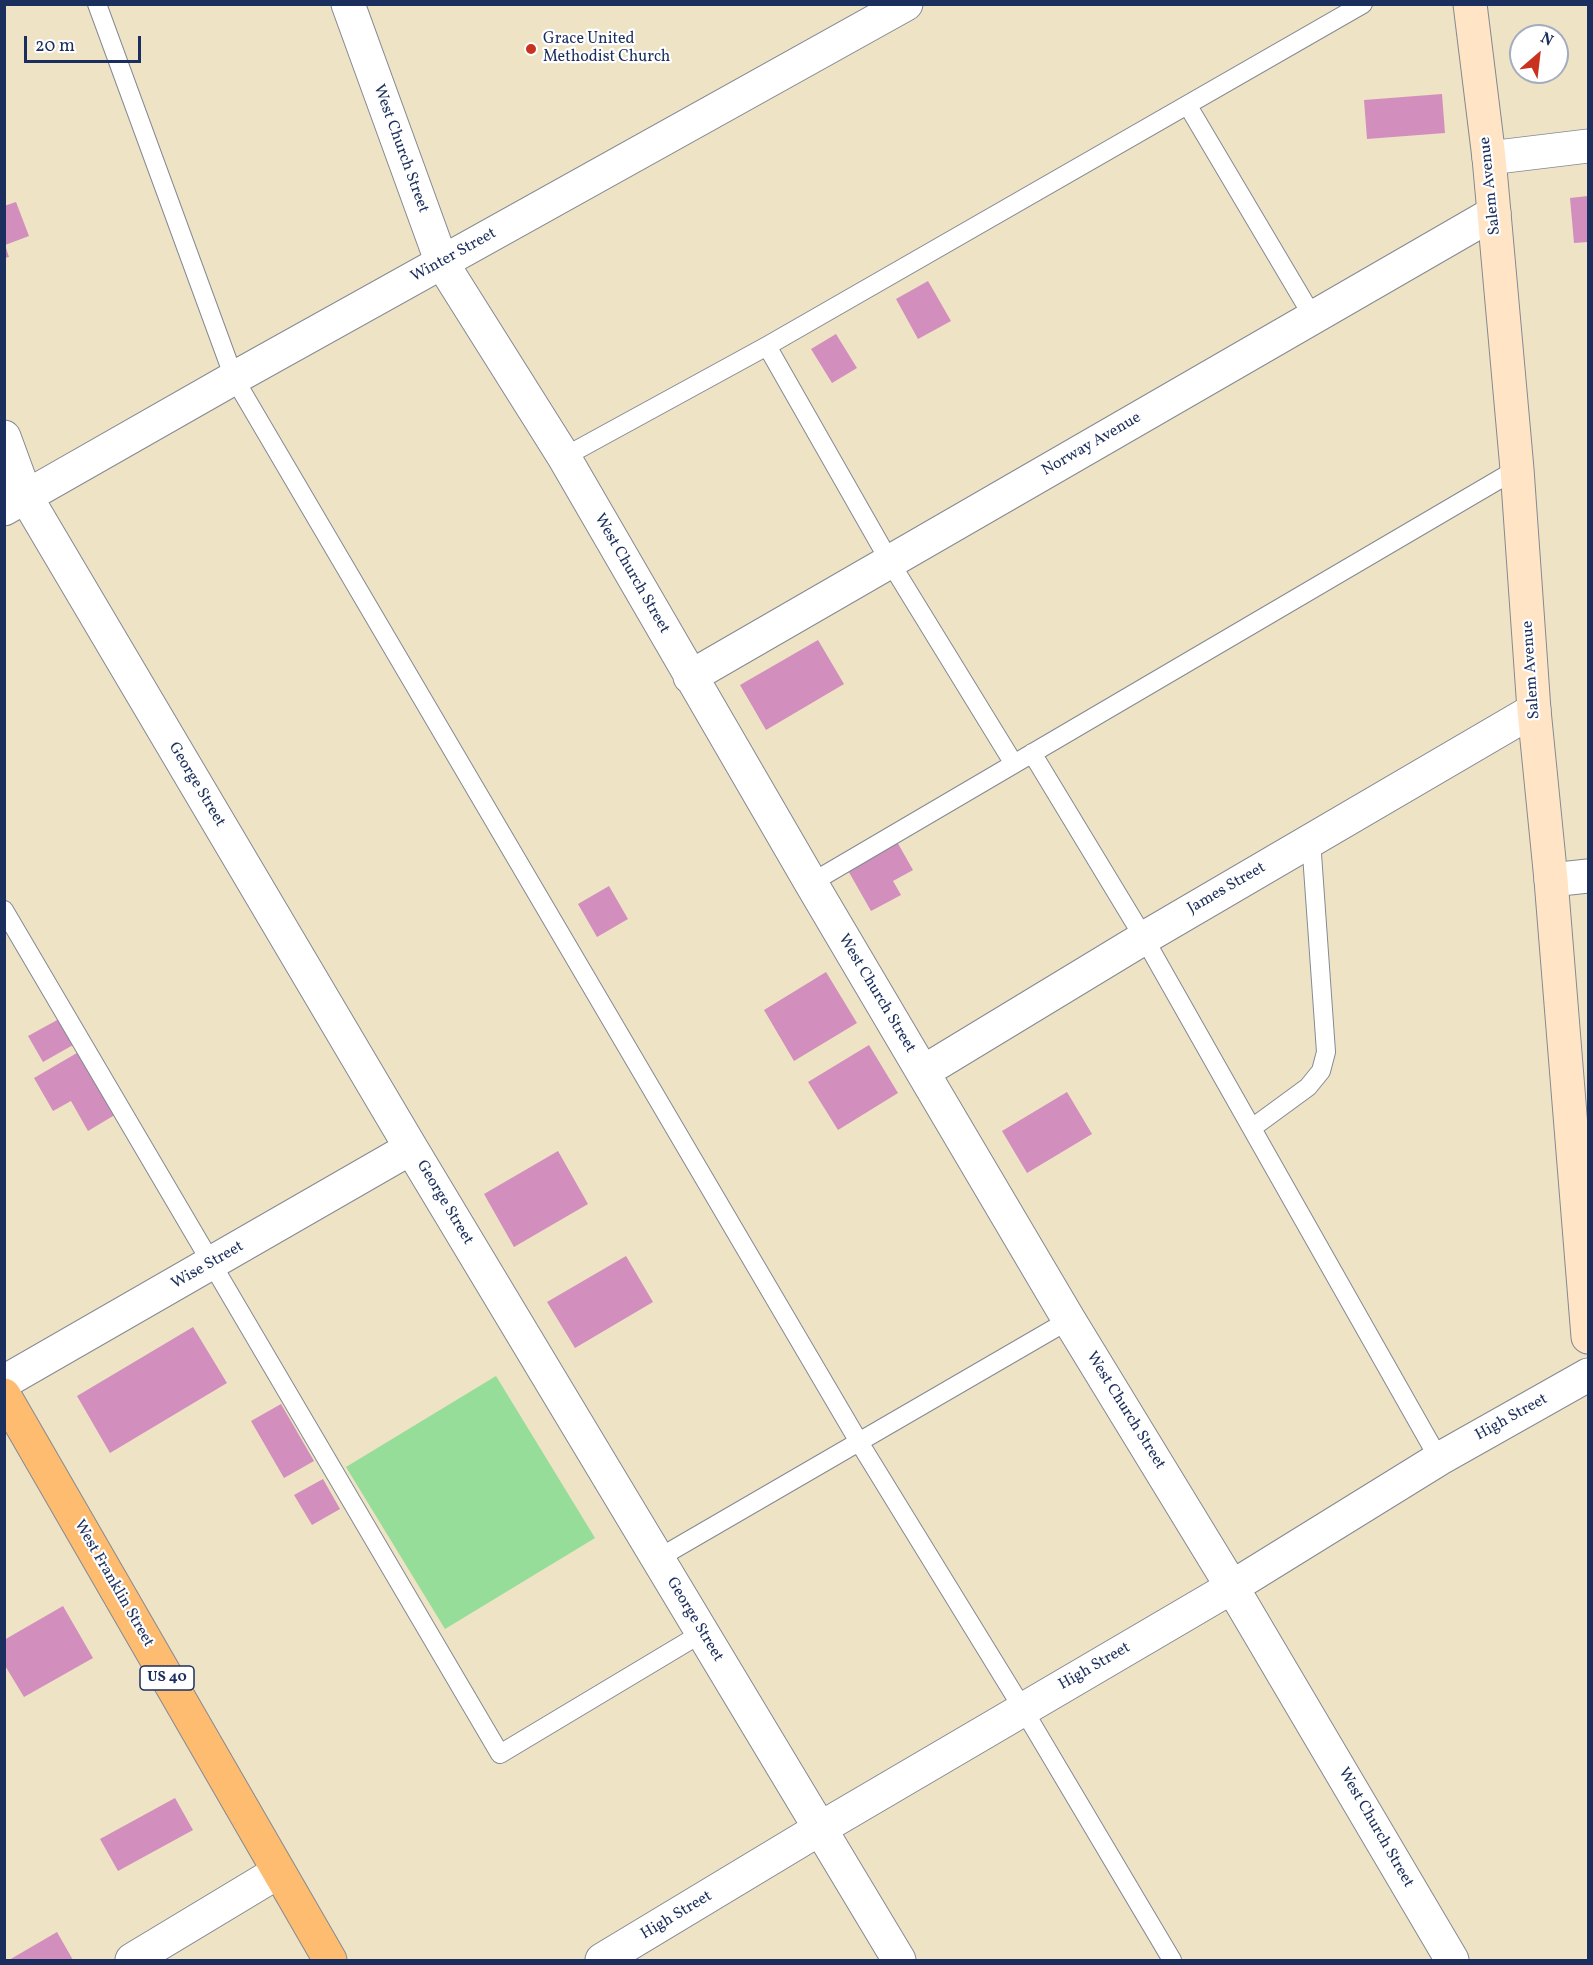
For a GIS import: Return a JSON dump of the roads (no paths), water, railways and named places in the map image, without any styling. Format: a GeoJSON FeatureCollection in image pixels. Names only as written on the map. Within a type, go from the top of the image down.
{"type":"FeatureCollection","features":[{"type":"Feature","properties":{"kind":"main road","name":"Salem Avenue"},"geometry":{"type":"LineString","coordinates":[[1470,4],[1490,158],[1517,469],[1534,710],[1551,880],[1588,1337]]}},
{"type":"Feature","properties":{"kind":"main road","name":"West Franklin Street"},"geometry":{"type":"LineString","coordinates":[[4,1395],[330,1960]]}},
{"type":"Feature","properties":{"kind":"street","name":"West Church Street"},"geometry":{"type":"LineString","coordinates":[[348,4],[442,263],[564,457],[690,677],[1069,1320],[1232,1587],[1452,1960]]}},
{"type":"Feature","properties":{"kind":"street","name":"Winter Street"},"geometry":{"type":"LineString","coordinates":[[15,503],[234,378],[906,4]]}},
{"type":"Feature","properties":{"kind":"street"},"geometry":{"type":"LineString","coordinates":[[1490,158],[1588,146]]}},
{"type":"Feature","properties":{"kind":"street","name":"Norway Avenue"},"geometry":{"type":"LineString","coordinates":[[690,677],[1494,213]]}},
{"type":"Feature","properties":{"kind":"street","name":"George Street"},"geometry":{"type":"LineString","coordinates":[[4,437],[15,503],[411,1148],[899,1960]]}},
{"type":"Feature","properties":{"kind":"street","name":"James Street"},"geometry":{"type":"LineString","coordinates":[[923,1072],[1144,938],[1534,710]]}},
{"type":"Feature","properties":{"kind":"street"},"geometry":{"type":"LineString","coordinates":[[1551,880],[1588,876]]}},
{"type":"Feature","properties":{"kind":"street","name":"Wise Street"},"geometry":{"type":"LineString","coordinates":[[4,1382],[411,1148]]}},
{"type":"Feature","properties":{"kind":"street","name":"High Street"},"geometry":{"type":"LineString","coordinates":[[616,1957],[821,1828],[1232,1587],[1439,1459],[1588,1375]]}},
{"type":"Feature","properties":{"kind":"street"},"geometry":{"type":"LineString","coordinates":[[132,1960],[278,1872]]}},
{"type":"Feature","properties":{"kind":"lane"},"geometry":{"type":"LineString","coordinates":[[97,4],[234,378],[859,1442],[1023,1709],[1172,1960]]}},
{"type":"Feature","properties":{"kind":"lane"},"geometry":{"type":"LineString","coordinates":[[564,457],[767,346],[1363,4]]}},
{"type":"Feature","properties":{"kind":"lane"},"geometry":{"type":"LineString","coordinates":[[1188,106],[1313,317]]}},
{"type":"Feature","properties":{"kind":"lane"},"geometry":{"type":"LineString","coordinates":[[767,346],[890,561],[1014,764]]}},
{"type":"Feature","properties":{"kind":"lane"},"geometry":{"type":"LineString","coordinates":[[811,883],[1517,469]]}},
{"type":"Feature","properties":{"kind":"lane"},"geometry":{"type":"LineString","coordinates":[[1032,753],[1144,938],[1439,1459]]}},
{"type":"Feature","properties":{"kind":"lane"},"geometry":{"type":"LineString","coordinates":[[1252,1128],[1308,1087],[1321,1071],[1326,1052],[1311,840]]}},
{"type":"Feature","properties":{"kind":"lane"},"geometry":{"type":"LineString","coordinates":[[4,910],[500,1754],[702,1633]]}},
{"type":"Feature","properties":{"kind":"lane"},"geometry":{"type":"LineString","coordinates":[[657,1559],[1069,1320]]}},
{"type":"Feature","properties":{"kind":"place","name":"Grace United Methodist Church"},"geometry":{"type":"Point","coordinates":[531,49]}}]}
